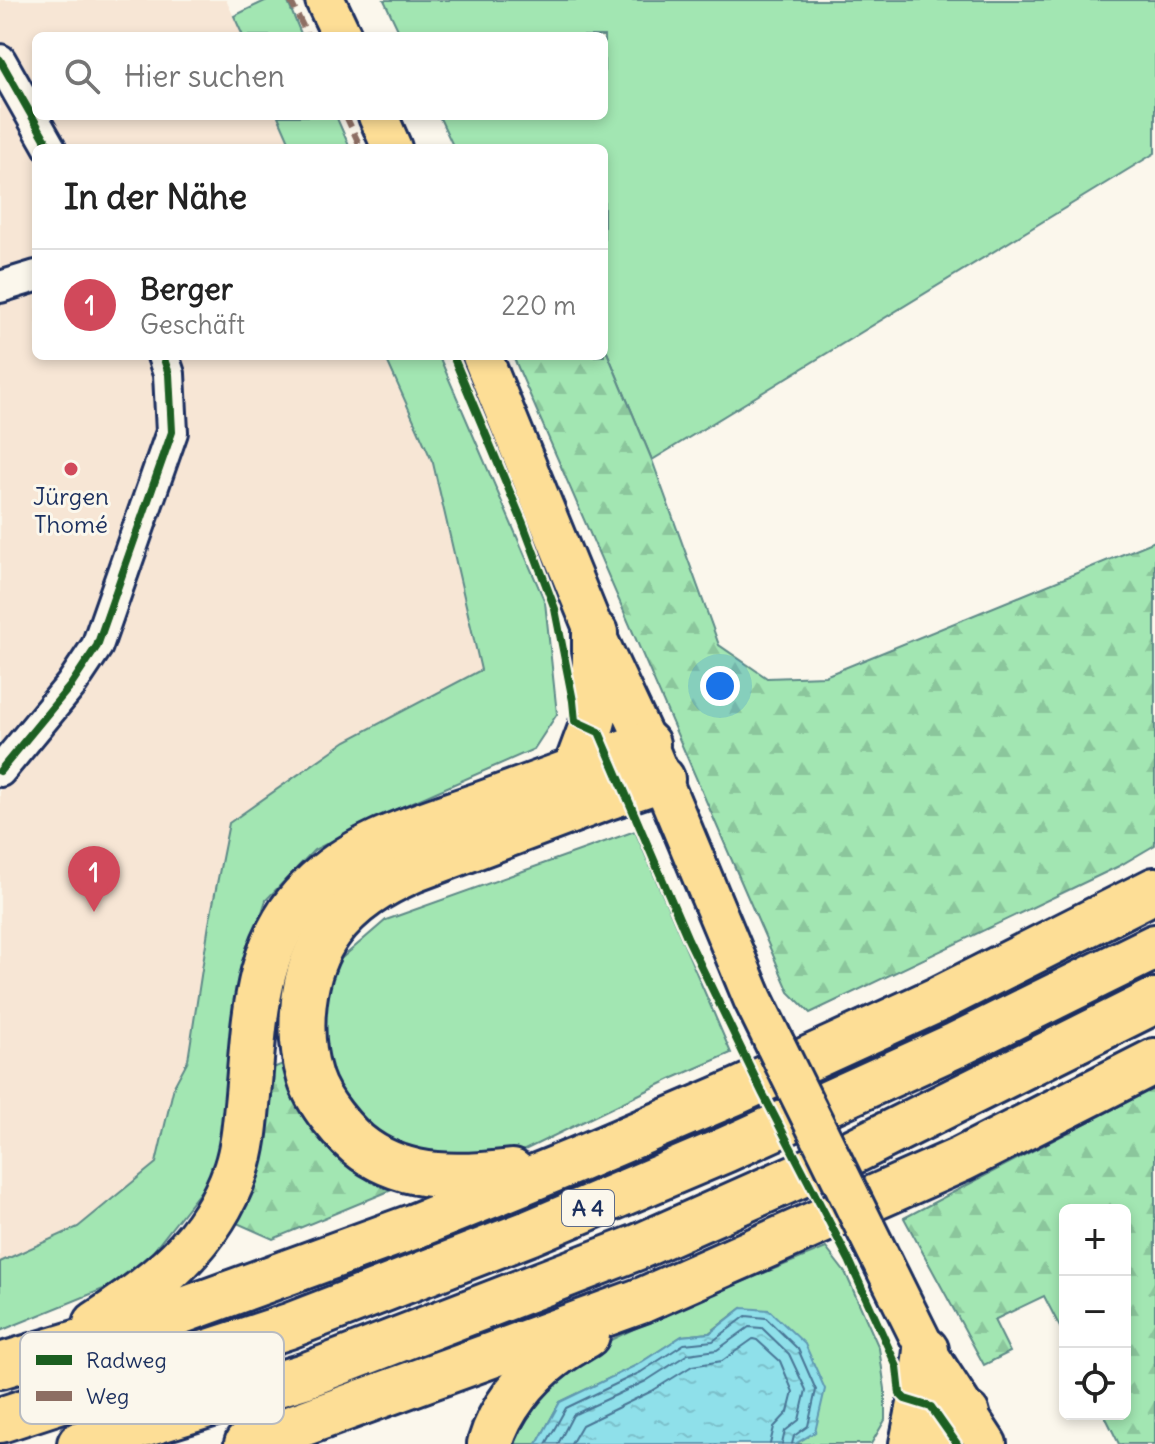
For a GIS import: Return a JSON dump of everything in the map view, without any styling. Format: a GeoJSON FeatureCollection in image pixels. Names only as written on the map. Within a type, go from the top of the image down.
{"type":"FeatureCollection","features":[{"type":"Feature","properties":{"kind":"highway"},"geometry":{"type":"LineString","coordinates":[[575,771],[595,713],[595,633]]}},
{"type":"Feature","properties":{"kind":"highway"},"geometry":{"type":"LineString","coordinates":[[84,1332],[163,1277],[187,1253],[221,1204],[236,1170],[244,1136],[260,984],[268,954],[280,928],[311,887],[352,855],[395,835],[575,771],[654,761]]}},
{"type":"Feature","properties":{"kind":"highway"},"geometry":{"type":"LineString","coordinates":[[577,1160],[525,1171],[444,1177],[415,1172],[364,1150],[338,1124],[311,1081],[303,1030],[307,983],[330,931],[362,897],[385,883],[605,798],[654,761]]}},
{"type":"Feature","properties":{"kind":"highway"},"geometry":{"type":"LineString","coordinates":[[110,1332],[176,1313],[415,1226],[577,1160],[939,999],[1155,890]]}},
{"type":"Feature","properties":{"kind":"highway","name":"A 4"},"geometry":{"type":"LineString","coordinates":[[271,1332],[529,1233],[725,1150],[956,1045],[1155,947]]}},
{"type":"Feature","properties":{"kind":"highway","name":"A 4"},"geometry":{"type":"LineString","coordinates":[[284,1382],[638,1247],[850,1153],[1155,1001]]}},
{"type":"Feature","properties":{"kind":"highway"},"geometry":{"type":"LineString","coordinates":[[247,1444],[643,1300],[962,1159],[1155,1061]]}},
{"type":"Feature","properties":{"kind":"highway"},"geometry":{"type":"LineString","coordinates":[[490,1444],[495,1426],[509,1404],[554,1355],[643,1300]]}},
{"type":"Feature","properties":{"kind":"highway"},"geometry":{"type":"LineString","coordinates":[[912,1444],[926,1350]]}},
{"type":"Feature","properties":{"kind":"highway"},"geometry":{"type":"LineString","coordinates":[[0,1366],[20,1359]]}},
{"type":"Feature","properties":{"kind":"highway","name":"A 4"},"geometry":{"type":"LineString","coordinates":[[0,1420],[20,1413]]}},
{"type":"Feature","properties":{"kind":"highway","name":"A 4"},"geometry":{"type":"LineString","coordinates":[[80,1444],[146,1424]]}},
{"type":"Feature","properties":{"kind":"highway"},"geometry":{"type":"LineString","coordinates":[[919,1444],[975,1434]]}},
{"type":"Feature","properties":{"kind":"main road"},"geometry":{"type":"LineString","coordinates":[[325,0],[340,32]]}},
{"type":"Feature","properties":{"kind":"main road"},"geometry":{"type":"LineString","coordinates":[[380,120],[390,144]]}},
{"type":"Feature","properties":{"kind":"main road"},"geometry":{"type":"LineString","coordinates":[[484,360],[595,633],[654,761],[753,999],[926,1350],[975,1434]]}},
{"type":"Feature","properties":{"kind":"street"},"geometry":{"type":"LineString","coordinates":[[0,60],[32,116]]}},
{"type":"Feature","properties":{"kind":"street"},"geometry":{"type":"LineString","coordinates":[[34,120],[48,144]]}},
{"type":"Feature","properties":{"kind":"street"},"geometry":{"type":"LineString","coordinates":[[0,287],[32,277]]}},
{"type":"Feature","properties":{"kind":"street"},"geometry":{"type":"LineString","coordinates":[[0,771],[71,685],[97,646],[172,432],[169,374],[164,360]]}},
{"type":"Feature","properties":{"kind":"shaded area"},"geometry":{"type":"Polygon","coordinates":[[[0,0],[226,0],[241,32],[32,32],[32,120],[280,120],[290,144],[32,144],[32,360],[387,360],[433,463],[481,670],[346,741],[229,823],[209,924],[188,1060],[174,1086],[156,1163],[77,1227],[0,1262],[0,0]]]}},
{"type":"Feature","properties":{"kind":"green space"},"geometry":{"type":"Polygon","coordinates":[[[267,0],[287,0],[300,32],[241,32],[234,16],[267,0]]]}},
{"type":"Feature","properties":{"kind":"green space"},"geometry":{"type":"Polygon","coordinates":[[[384,0],[1155,0],[1155,153],[652,460],[608,355],[608,144],[452,144],[441,120],[608,120],[608,32],[399,32],[384,0]]]}},
{"type":"Feature","properties":{"kind":"green space"},"geometry":{"type":"Polygon","coordinates":[[[280,120],[338,120],[348,144],[290,144],[280,120]]]}},
{"type":"Feature","properties":{"kind":"green space"},"geometry":{"type":"Polygon","coordinates":[[[608,355],[652,460],[719,645],[767,678],[825,676],[1155,541],[1155,845],[1119,866],[810,1013],[789,992],[515,360],[608,360],[608,355]]]}},
{"type":"Feature","properties":{"kind":"green space"},"geometry":{"type":"Polygon","coordinates":[[[387,360],[441,360],[545,602],[557,714],[534,749],[388,813],[314,850],[266,900],[244,968],[234,1065],[214,1174],[133,1277],[0,1331],[0,1262],[78,1227],[156,1163],[174,1086],[188,1060],[209,924],[229,823],[346,741],[481,670],[433,463],[387,360]]]}},
{"type":"Feature","properties":{"kind":"green space"},"geometry":{"type":"Polygon","coordinates":[[[635,831],[731,1053],[504,1160],[435,1161],[375,1134],[344,1106],[326,1069],[322,1016],[336,963],[386,920],[635,831]]]}},
{"type":"Feature","properties":{"kind":"green space"},"geometry":{"type":"Polygon","coordinates":[[[285,1063],[297,1106],[338,1151],[399,1187],[273,1239],[230,1220],[266,1071],[285,1063]]]}},
{"type":"Feature","properties":{"kind":"green space"},"geometry":{"type":"Polygon","coordinates":[[[1155,1087],[1155,1444],[1119,1444],[1107,1420],[1131,1420],[1131,1204],[1059,1204],[1059,1325],[1044,1296],[994,1320],[1010,1352],[984,1365],[904,1218],[1155,1087]]]}},
{"type":"Feature","properties":{"kind":"green space"},"geometry":{"type":"Polygon","coordinates":[[[826,1248],[846,1274],[879,1348],[885,1389],[885,1420],[871,1444],[795,1444],[815,1432],[742,1308],[709,1333],[682,1336],[637,1365],[560,1402],[537,1444],[509,1444],[540,1385],[596,1347],[675,1309],[826,1248]]]}},
{"type":"Feature","properties":{"kind":"water"},"geometry":{"type":"Polygon","coordinates":[[[742,1308],[769,1310],[805,1344],[825,1389],[815,1432],[795,1444],[537,1444],[560,1402],[637,1365],[682,1336],[710,1333],[742,1308]]]}},
{"type":"Feature","properties":{"kind":"marked path"},"geometry":{"type":"LineString","coordinates":[[290,0],[306,32]]}},
{"type":"Feature","properties":{"kind":"marked path"},"geometry":{"type":"LineString","coordinates":[[348,120],[359,144]]}},
{"type":"Feature","properties":{"kind":"cycle path"},"geometry":{"type":"LineString","coordinates":[[0,60],[32,116]]}},
{"type":"Feature","properties":{"kind":"cycle path"},"geometry":{"type":"LineString","coordinates":[[34,120],[48,144]]}},
{"type":"Feature","properties":{"kind":"cycle path"},"geometry":{"type":"LineString","coordinates":[[0,771],[71,685],[97,646],[172,432],[169,374],[164,360]]}},
{"type":"Feature","properties":{"kind":"cycle path"},"geometry":{"type":"LineString","coordinates":[[455,360],[555,609],[575,721],[599,732],[688,939],[763,1094],[850,1262],[897,1367],[900,1394],[905,1399],[931,1407],[957,1444]]}},
{"type":"Feature","properties":{"kind":"place","name":"Jürgen Thomé"},"geometry":{"type":"Point","coordinates":[71,469]}},
{"type":"Feature","properties":{"kind":"place","name":"Berger"},"geometry":{"type":"Point","coordinates":[94,912]}}]}
